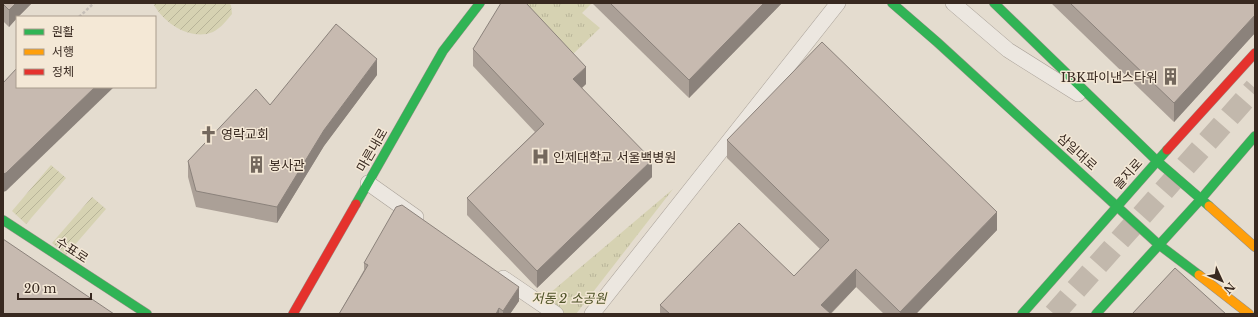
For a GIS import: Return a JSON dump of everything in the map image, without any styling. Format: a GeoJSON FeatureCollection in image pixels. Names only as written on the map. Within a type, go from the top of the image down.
{"type":"FeatureCollection","features":[{"type":"Feature","properties":{"kind":"main road","name":"마른내로"},"geometry":{"type":"LineString","coordinates":[[294,314],[443,51],[480,3]]}},
{"type":"Feature","properties":{"kind":"main road","name":"삼일대로"},"geometry":{"type":"LineString","coordinates":[[892,3],[937,42],[1158,244],[1248,314]]}},
{"type":"Feature","properties":{"kind":"main road"},"geometry":{"type":"LineString","coordinates":[[994,3],[1157,161],[1255,247]]}},
{"type":"Feature","properties":{"kind":"main road","name":"을지로"},"geometry":{"type":"LineString","coordinates":[[1022,314],[1116,205],[1255,53]]}},
{"type":"Feature","properties":{"kind":"main road"},"geometry":{"type":"LineString","coordinates":[[1096,314],[1158,244],[1201,199],[1255,136]]}},
{"type":"Feature","properties":{"kind":"main road","name":"수표로"},"geometry":{"type":"LineString","coordinates":[[3,220],[147,314]]}},
{"type":"Feature","properties":{"kind":"lane"},"geometry":{"type":"LineString","coordinates":[[592,314],[838,3]]}},
{"type":"Feature","properties":{"kind":"lane"},"geometry":{"type":"LineString","coordinates":[[953,3],[1008,50],[1107,113]]}},
{"type":"Feature","properties":{"kind":"lane"},"geometry":{"type":"LineString","coordinates":[[368,183],[426,224]]}},
{"type":"Feature","properties":{"kind":"lane"},"geometry":{"type":"LineString","coordinates":[[491,269],[556,314]]}},
{"type":"Feature","properties":{"kind":"path"},"geometry":{"type":"LineString","coordinates":[[80,16],[94,3]]}},
{"type":"Feature","properties":{"kind":"green space"},"geometry":{"type":"Polygon","coordinates":[[[155,3],[228,3],[231,5],[232,14],[213,32],[196,34],[179,29],[172,24],[159,12],[154,5],[155,3]]]}},
{"type":"Feature","properties":{"kind":"green space"},"geometry":{"type":"Polygon","coordinates":[[[519,3],[592,3],[582,13],[600,28],[572,55],[519,3]]]}},
{"type":"Feature","properties":{"kind":"green space"},"geometry":{"type":"Polygon","coordinates":[[[51,165],[66,178],[26,224],[12,211],[51,165]]]}},
{"type":"Feature","properties":{"kind":"green space","name":"저동 2 소공원"},"geometry":{"type":"Polygon","coordinates":[[[673,189],[576,314],[562,314],[543,299],[673,189]]]}},
{"type":"Feature","properties":{"kind":"green space"},"geometry":{"type":"Polygon","coordinates":[[[92,197],[106,209],[66,255],[52,243],[92,197]]]}},
{"type":"Feature","properties":{"kind":"building"},"geometry":{"type":"Polygon","coordinates":[[[3,3],[16,3],[9,10],[3,3]]]}},
{"type":"Feature","properties":{"kind":"building"},"geometry":{"type":"Polygon","coordinates":[[[501,3],[526,3],[586,67],[573,79],[652,160],[537,271],[467,198],[544,124],[473,49],[501,3]]]}},
{"type":"Feature","properties":{"kind":"building"},"geometry":{"type":"Polygon","coordinates":[[[610,3],[764,3],[689,80],[610,3]]]}},
{"type":"Feature","properties":{"kind":"building","name":"IBK파이낸스타워"},"geometry":{"type":"Polygon","coordinates":[[[1070,3],[1255,3],[1255,15],[1174,103],[1070,3]]]}},
{"type":"Feature","properties":{"kind":"building"},"geometry":{"type":"Polygon","coordinates":[[[336,24],[377,59],[324,130],[277,207],[196,191],[188,161],[256,89],[270,105],[336,24]]]}},
{"type":"Feature","properties":{"kind":"building"},"geometry":{"type":"Polygon","coordinates":[[[822,42],[997,212],[900,312],[856,269],[821,305],[831,314],[670,314],[660,305],[739,223],[794,276],[829,240],[727,140],[822,42]]]}},
{"type":"Feature","properties":{"kind":"building"},"geometry":{"type":"Polygon","coordinates":[[[16,69],[16,88],[94,88],[6,173],[3,174],[3,83],[16,69]]]}},
{"type":"Feature","properties":{"kind":"building"},"geometry":{"type":"Polygon","coordinates":[[[402,205],[519,287],[503,311],[499,308],[496,314],[339,314],[368,265],[364,263],[396,207],[402,205]]]}},
{"type":"Feature","properties":{"kind":"building"},"geometry":{"type":"Polygon","coordinates":[[[3,239],[114,314],[3,314],[3,239]]]}},
{"type":"Feature","properties":{"kind":"building"},"geometry":{"type":"Polygon","coordinates":[[[1175,268],[1226,314],[1132,314],[1175,268]]]}},
{"type":"Feature","properties":{"kind":"tunnel"},"geometry":{"type":"LineString","coordinates":[[1054,314],[1255,88]]}},
{"type":"Feature","properties":{"kind":"traffic: fast"},"geometry":{"type":"LineString","coordinates":[[356,204],[443,51],[480,3]]}},
{"type":"Feature","properties":{"kind":"traffic: fast"},"geometry":{"type":"LineString","coordinates":[[892,3],[937,42],[1158,244],[1199,275]]}},
{"type":"Feature","properties":{"kind":"traffic: fast"},"geometry":{"type":"LineString","coordinates":[[994,3],[1157,161],[1209,206]]}},
{"type":"Feature","properties":{"kind":"traffic: fast"},"geometry":{"type":"LineString","coordinates":[[1096,314],[1201,199],[1255,136]]}},
{"type":"Feature","properties":{"kind":"traffic: fast"},"geometry":{"type":"LineString","coordinates":[[1022,314],[1167,150]]}},
{"type":"Feature","properties":{"kind":"traffic: fast"},"geometry":{"type":"LineString","coordinates":[[3,220],[147,314]]}},
{"type":"Feature","properties":{"kind":"traffic: slow"},"geometry":{"type":"LineString","coordinates":[[1209,206],[1255,247]]}},
{"type":"Feature","properties":{"kind":"traffic: slow"},"geometry":{"type":"LineString","coordinates":[[1199,275],[1249,314]]}},
{"type":"Feature","properties":{"kind":"traffic: jam"},"geometry":{"type":"LineString","coordinates":[[1167,150],[1255,53]]}},
{"type":"Feature","properties":{"kind":"traffic: jam"},"geometry":{"type":"LineString","coordinates":[[293,314],[356,204]]}},
{"type":"Feature","properties":{"kind":"place","name":"IBK파이낸스타워"},"geometry":{"type":"Point","coordinates":[1171,77]}},
{"type":"Feature","properties":{"kind":"place","name":"영락교회"},"geometry":{"type":"Point","coordinates":[208,134]}},
{"type":"Feature","properties":{"kind":"place","name":"인제대학교 서울백병원"},"geometry":{"type":"Point","coordinates":[540,157]}},
{"type":"Feature","properties":{"kind":"place","name":"봉사관"},"geometry":{"type":"Point","coordinates":[256,165]}}]}
